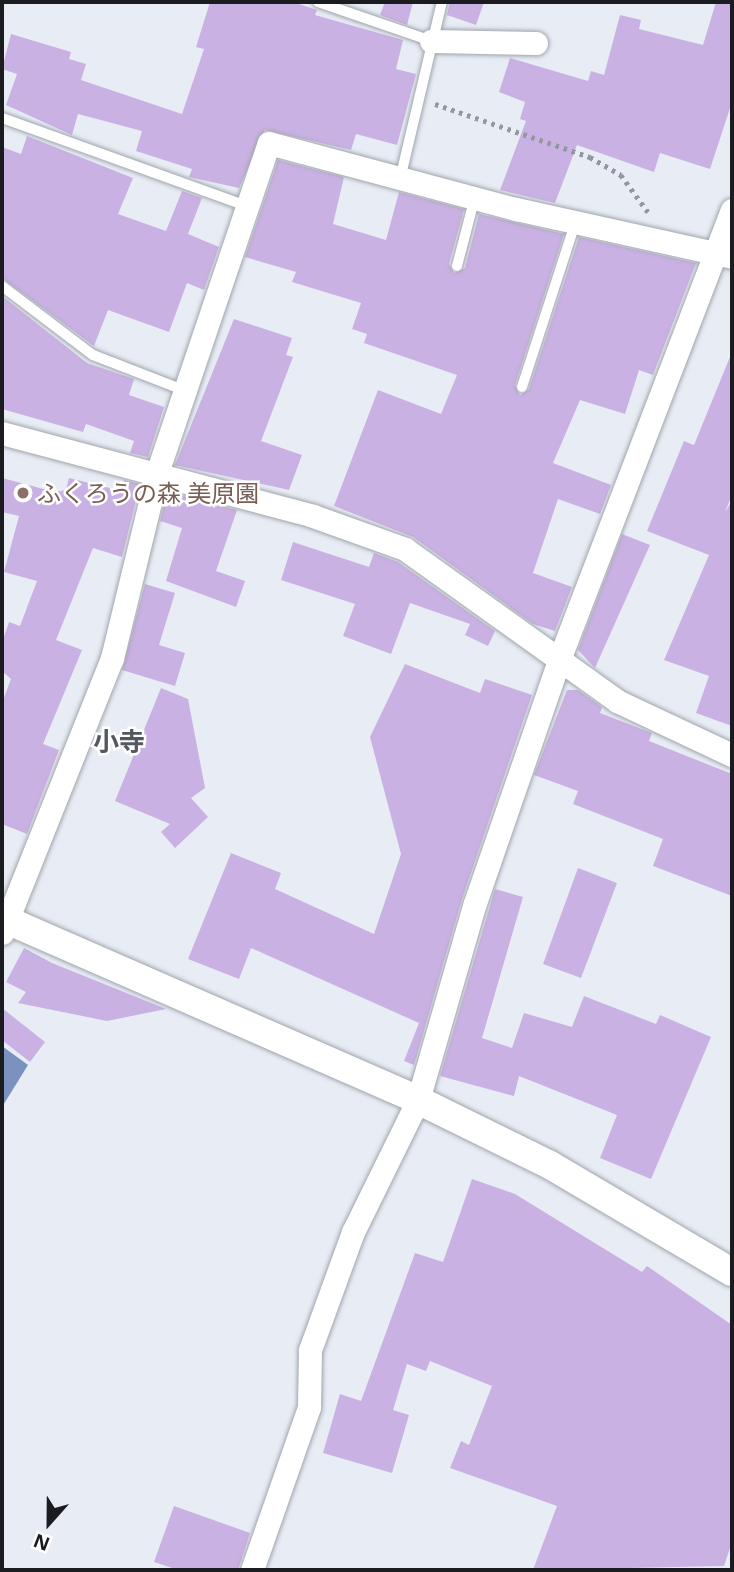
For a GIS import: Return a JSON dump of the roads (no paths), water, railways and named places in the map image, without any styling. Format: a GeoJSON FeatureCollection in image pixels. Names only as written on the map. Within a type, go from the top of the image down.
{"type":"FeatureCollection","features":[{"type":"Feature","properties":{"kind":"street"},"geometry":{"type":"LineString","coordinates":[[430,41],[536,43]]}},
{"type":"Feature","properties":{"kind":"street"},"geometry":{"type":"LineString","coordinates":[[725,254],[475,197],[401,175],[269,143],[251,208],[157,473],[112,658],[4,924],[418,1100],[550,1165],[732,1272]]}},
{"type":"Feature","properties":{"kind":"street"},"geometry":{"type":"LineString","coordinates":[[252,1570],[309,1407],[310,1350],[353,1233],[418,1100],[475,903],[559,660],[725,254],[732,210]]}},
{"type":"Feature","properties":{"kind":"street"},"geometry":{"type":"LineString","coordinates":[[2,433],[313,516],[405,549],[617,701],[732,755]]}},
{"type":"Feature","properties":{"kind":"lane"},"geometry":{"type":"LineString","coordinates":[[318,2],[430,41]]}},
{"type":"Feature","properties":{"kind":"lane"},"geometry":{"type":"LineString","coordinates":[[401,175],[430,41],[442,2]]}},
{"type":"Feature","properties":{"kind":"lane"},"geometry":{"type":"LineString","coordinates":[[2,118],[251,208]]}},
{"type":"Feature","properties":{"kind":"lane"},"geometry":{"type":"LineString","coordinates":[[457,266],[475,197]]}},
{"type":"Feature","properties":{"kind":"lane"},"geometry":{"type":"LineString","coordinates":[[522,387],[576,221]]}},
{"type":"Feature","properties":{"kind":"lane"},"geometry":{"type":"LineString","coordinates":[[2,286],[93,355],[186,391]]}},
{"type":"Feature","properties":{"kind":"water"},"geometry":{"type":"Polygon","coordinates":[[[2,1046],[28,1065],[2,1107],[2,1046]]]}},
{"type":"Feature","properties":{"kind":"place","name":"ふくろうの森 美原園"},"geometry":{"type":"Point","coordinates":[23,493]}},
{"type":"Feature","properties":{"kind":"district","name":"小寺"},"geometry":{"type":"Point","coordinates":[119,742]}}]}
